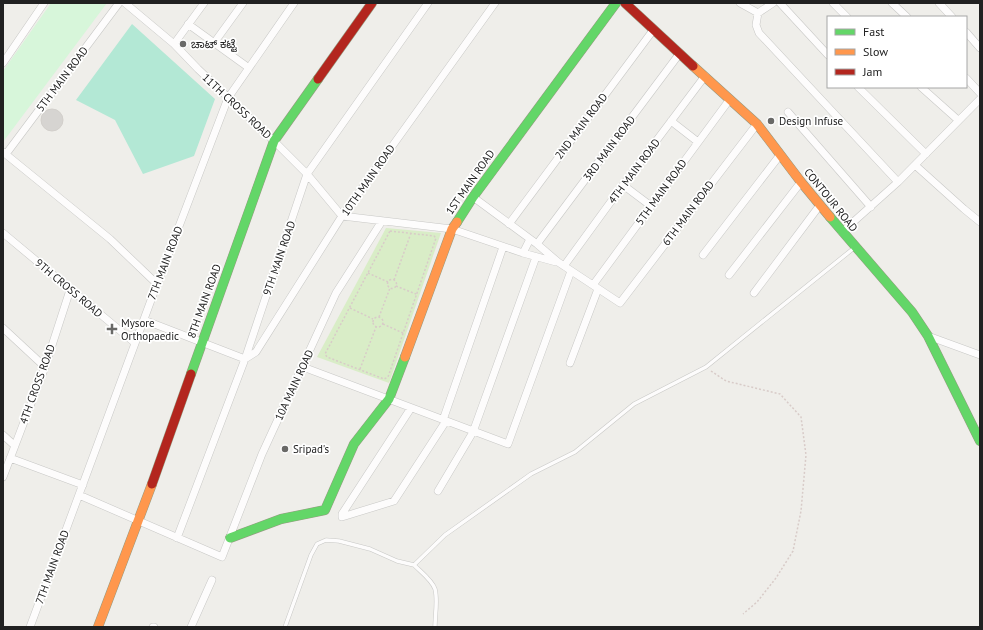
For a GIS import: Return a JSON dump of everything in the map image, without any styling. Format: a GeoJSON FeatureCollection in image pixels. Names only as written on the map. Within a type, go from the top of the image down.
{"type":"FeatureCollection","features":[{"type":"Feature","properties":{"kind":"street"},"geometry":{"type":"LineString","coordinates":[[3,63],[44,3]]}},
{"type":"Feature","properties":{"kind":"street","name":"5TH MAIN ROAD"},"geometry":{"type":"LineString","coordinates":[[4,153],[119,3]]}},
{"type":"Feature","properties":{"kind":"street","name":"11TH CROSS ROAD"},"geometry":{"type":"LineString","coordinates":[[126,3],[174,44],[198,69],[274,141],[307,174],[342,216]]}},
{"type":"Feature","properties":{"kind":"street"},"geometry":{"type":"LineString","coordinates":[[174,44],[204,3]]}},
{"type":"Feature","properties":{"kind":"street"},"geometry":{"type":"LineString","coordinates":[[214,43],[243,3]]}},
{"type":"Feature","properties":{"kind":"street","name":"7TH MAIN ROAD"},"geometry":{"type":"LineString","coordinates":[[30,627],[157,284],[228,98],[294,3]]}},
{"type":"Feature","properties":{"kind":"street","name":"8TH MAIN ROAD"},"geometry":{"type":"LineString","coordinates":[[98,627],[139,521],[274,141],[372,3]]}},
{"type":"Feature","properties":{"kind":"street","name":"9TH MAIN ROAD"},"geometry":{"type":"LineString","coordinates":[[176,538],[245,359],[307,174],[428,3]]}},
{"type":"Feature","properties":{"kind":"street","name":"10TH MAIN ROAD"},"geometry":{"type":"LineString","coordinates":[[245,359],[256,352],[342,216],[495,3]]}},
{"type":"Feature","properties":{"kind":"street","name":"1ST MAIN ROAD"},"geometry":{"type":"LineString","coordinates":[[230,538],[281,519],[326,510],[354,444],[389,399],[452,229],[473,197],[616,3]]}},
{"type":"Feature","properties":{"kind":"street","name":"CONTOUR ROAD"},"geometry":{"type":"LineString","coordinates":[[625,3],[757,124],[801,182],[855,248],[912,312],[928,336],[980,441]]}},
{"type":"Feature","properties":{"kind":"street"},"geometry":{"type":"LineString","coordinates":[[740,3],[758,13]]}},
{"type":"Feature","properties":{"kind":"street"},"geometry":{"type":"LineString","coordinates":[[773,3],[758,13],[756,25],[759,33],[898,182]]}},
{"type":"Feature","properties":{"kind":"street"},"geometry":{"type":"LineString","coordinates":[[780,3],[827,54]]}},
{"type":"Feature","properties":{"kind":"street"},"geometry":{"type":"LineString","coordinates":[[833,3],[846,16]]}},
{"type":"Feature","properties":{"kind":"street"},"geometry":{"type":"LineString","coordinates":[[892,3],[906,16]]}},
{"type":"Feature","properties":{"kind":"street"},"geometry":{"type":"LineString","coordinates":[[939,3],[951,16]]}},
{"type":"Feature","properties":{"kind":"street"},"geometry":{"type":"LineString","coordinates":[[188,24],[249,68]]}},
{"type":"Feature","properties":{"kind":"street","name":"2ND MAIN ROAD"},"geometry":{"type":"LineString","coordinates":[[509,224],[654,29]]}},
{"type":"Feature","properties":{"kind":"street"},"geometry":{"type":"LineString","coordinates":[[967,33],[980,48]]}},
{"type":"Feature","properties":{"kind":"street","name":"3RD MAIN ROAD"},"geometry":{"type":"LineString","coordinates":[[537,244],[680,53]]}},
{"type":"Feature","properties":{"kind":"street","name":"4TH MAIN ROAD"},"geometry":{"type":"LineString","coordinates":[[561,264],[705,76]]}},
{"type":"Feature","properties":{"kind":"street"},"geometry":{"type":"LineString","coordinates":[[967,79],[980,93]]}},
{"type":"Feature","properties":{"kind":"street"},"geometry":{"type":"LineString","coordinates":[[859,88],[926,154]]}},
{"type":"Feature","properties":{"kind":"street"},"geometry":{"type":"LineString","coordinates":[[922,88],[958,120]]}},
{"type":"Feature","properties":{"kind":"street","name":"5TH MAIN ROAD"},"geometry":{"type":"LineString","coordinates":[[570,363],[596,287],[651,206],[730,99]]}},
{"type":"Feature","properties":{"kind":"street"},"geometry":{"type":"LineString","coordinates":[[842,232],[898,182],[980,99]]}},
{"type":"Feature","properties":{"kind":"street"},"geometry":{"type":"LineString","coordinates":[[788,112],[871,207]]}},
{"type":"Feature","properties":{"kind":"street"},"geometry":{"type":"LineString","coordinates":[[671,121],[698,142]]}},
{"type":"Feature","properties":{"kind":"street","name":"6TH MAIN ROAD"},"geometry":{"type":"LineString","coordinates":[[596,287],[620,303],[757,124]]}},
{"type":"Feature","properties":{"kind":"street"},"geometry":{"type":"LineString","coordinates":[[4,153],[110,239],[157,284]]}},
{"type":"Feature","properties":{"kind":"street"},"geometry":{"type":"LineString","coordinates":[[703,255],[780,155]]}},
{"type":"Feature","properties":{"kind":"street"},"geometry":{"type":"LineString","coordinates":[[915,165],[980,222]]}},
{"type":"Feature","properties":{"kind":"street"},"geometry":{"type":"LineString","coordinates":[[729,275],[801,182]]}},
{"type":"Feature","properties":{"kind":"street"},"geometry":{"type":"LineString","coordinates":[[623,184],[651,206]]}},
{"type":"Feature","properties":{"kind":"street"},"geometry":{"type":"LineString","coordinates":[[473,197],[537,244],[561,264],[596,287]]}},
{"type":"Feature","properties":{"kind":"street"},"geometry":{"type":"LineString","coordinates":[[754,293],[820,205]]}},
{"type":"Feature","properties":{"kind":"street"},"geometry":{"type":"LineString","coordinates":[[342,216],[452,229],[524,254],[561,264]]}},
{"type":"Feature","properties":{"kind":"street","name":"10A MAIN ROAD"},"geometry":{"type":"LineString","coordinates":[[176,538],[222,557],[262,454],[336,293],[382,221]]}},
{"type":"Feature","properties":{"kind":"street","name":"9TH CROSS ROAD"},"geometry":{"type":"LineString","coordinates":[[3,233],[135,343]]}},
{"type":"Feature","properties":{"kind":"street"},"geometry":{"type":"LineString","coordinates":[[524,254],[530,239]]}},
{"type":"Feature","properties":{"kind":"street"},"geometry":{"type":"LineString","coordinates":[[411,408],[342,514],[342,517],[392,503],[396,500],[444,421],[504,247]]}},
{"type":"Feature","properties":{"kind":"street"},"geometry":{"type":"LineString","coordinates":[[438,490],[473,432],[536,257]]}},
{"type":"Feature","properties":{"kind":"street"},"geometry":{"type":"LineString","coordinates":[[303,367],[508,444],[571,271]]}},
{"type":"Feature","properties":{"kind":"street","name":"4TH CROSS ROAD"},"geometry":{"type":"LineString","coordinates":[[3,477],[45,367],[70,290]]}},
{"type":"Feature","properties":{"kind":"street"},"geometry":{"type":"LineString","coordinates":[[144,320],[245,359]]}},
{"type":"Feature","properties":{"kind":"street"},"geometry":{"type":"LineString","coordinates":[[3,328],[45,367]]}},
{"type":"Feature","properties":{"kind":"street"},"geometry":{"type":"LineString","coordinates":[[928,336],[980,355]]}},
{"type":"Feature","properties":{"kind":"street"},"geometry":{"type":"LineString","coordinates":[[3,435],[14,446]]}},
{"type":"Feature","properties":{"kind":"street"},"geometry":{"type":"LineString","coordinates":[[10,458],[83,485]]}},
{"type":"Feature","properties":{"kind":"street"},"geometry":{"type":"LineString","coordinates":[[79,495],[176,538]]}},
{"type":"Feature","properties":{"kind":"street"},"geometry":{"type":"LineString","coordinates":[[191,627],[212,580]]}},
{"type":"Feature","properties":{"kind":"lane"},"geometry":{"type":"LineString","coordinates":[[414,565],[445,535],[531,474],[575,452],[634,404],[706,368],[855,248]]}},
{"type":"Feature","properties":{"kind":"lane"},"geometry":{"type":"LineString","coordinates":[[285,627],[311,555],[317,544],[326,540],[339,541],[414,565],[428,578],[435,588],[435,627]]}},
{"type":"Feature","properties":{"kind":"path"},"geometry":{"type":"LineString","coordinates":[[390,231],[434,236],[436,238],[388,377],[384,379],[327,357],[325,354],[368,273],[390,231]]}},
{"type":"Feature","properties":{"kind":"path"},"geometry":{"type":"LineString","coordinates":[[396,286],[396,282],[394,280],[411,233]]}},
{"type":"Feature","properties":{"kind":"path"},"geometry":{"type":"LineString","coordinates":[[368,273],[388,282],[390,280],[394,280]]}},
{"type":"Feature","properties":{"kind":"path"},"geometry":{"type":"LineString","coordinates":[[379,317],[390,288],[388,286],[388,282]]}},
{"type":"Feature","properties":{"kind":"path"},"geometry":{"type":"LineString","coordinates":[[390,288],[394,288],[396,286],[416,294]]}},
{"type":"Feature","properties":{"kind":"path"},"geometry":{"type":"LineString","coordinates":[[350,308],[373,319],[379,317]]}},
{"type":"Feature","properties":{"kind":"path"},"geometry":{"type":"LineString","coordinates":[[379,317],[382,320],[382,323],[403,333]]}},
{"type":"Feature","properties":{"kind":"path"},"geometry":{"type":"LineString","coordinates":[[373,319],[373,324],[376,326]]}},
{"type":"Feature","properties":{"kind":"path"},"geometry":{"type":"LineString","coordinates":[[376,326],[380,326],[382,323]]}},
{"type":"Feature","properties":{"kind":"path"},"geometry":{"type":"LineString","coordinates":[[360,369],[376,326]]}},
{"type":"Feature","properties":{"kind":"path"},"geometry":{"type":"LineString","coordinates":[[706,368],[726,381],[780,394],[801,417],[806,455],[801,511],[793,551],[776,578],[758,602],[743,614]]}},
{"type":"Feature","properties":{"kind":"green space"},"geometry":{"type":"Polygon","coordinates":[[[51,3],[107,3],[3,142],[3,71],[51,3]]]}},
{"type":"Feature","properties":{"kind":"green space"},"geometry":{"type":"Polygon","coordinates":[[[132,24],[215,99],[194,156],[143,174],[115,120],[76,100],[132,24]]]}},
{"type":"Feature","properties":{"kind":"green space"},"geometry":{"type":"Polygon","coordinates":[[[386,228],[441,233],[389,383],[317,357],[386,228]]]}},
{"type":"Feature","properties":{"kind":"building"},"geometry":{"type":"Polygon","coordinates":[[[52,109],[60,112],[63,120],[60,128],[52,131],[44,128],[41,120],[44,112],[52,109]]]}},
{"type":"Feature","properties":{"kind":"traffic: fast"},"geometry":{"type":"LineString","coordinates":[[457,222],[473,197],[616,3]]}},
{"type":"Feature","properties":{"kind":"traffic: fast"},"geometry":{"type":"LineString","coordinates":[[191,374],[274,141],[318,79]]}},
{"type":"Feature","properties":{"kind":"traffic: fast"},"geometry":{"type":"LineString","coordinates":[[830,217],[912,312],[928,336],[980,441]]}},
{"type":"Feature","properties":{"kind":"traffic: fast"},"geometry":{"type":"LineString","coordinates":[[230,538],[281,519],[325,510],[354,444],[389,399],[405,357]]}},
{"type":"Feature","properties":{"kind":"traffic: slow"},"geometry":{"type":"LineString","coordinates":[[693,66],[757,124],[801,182],[830,217]]}},
{"type":"Feature","properties":{"kind":"traffic: slow"},"geometry":{"type":"LineString","coordinates":[[405,357],[452,229],[457,222]]}},
{"type":"Feature","properties":{"kind":"traffic: slow"},"geometry":{"type":"LineString","coordinates":[[98,627],[152,484]]}},
{"type":"Feature","properties":{"kind":"traffic: jam"},"geometry":{"type":"LineString","coordinates":[[318,79],[372,3]]}},
{"type":"Feature","properties":{"kind":"traffic: jam"},"geometry":{"type":"LineString","coordinates":[[625,3],[693,66]]}},
{"type":"Feature","properties":{"kind":"traffic: jam"},"geometry":{"type":"LineString","coordinates":[[152,484],[191,374]]}},
{"type":"Feature","properties":{"kind":"place","name":"ಚಾಟ್ ಕಟ್ಟೆ"},"geometry":{"type":"Point","coordinates":[183,44]}},
{"type":"Feature","properties":{"kind":"place","name":"Design Infuse"},"geometry":{"type":"Point","coordinates":[771,121]}},
{"type":"Feature","properties":{"kind":"place","name":"Mysore Orthopaedic"},"geometry":{"type":"Point","coordinates":[112,329]}},
{"type":"Feature","properties":{"kind":"place","name":"Sripad's"},"geometry":{"type":"Point","coordinates":[285,449]}}]}
